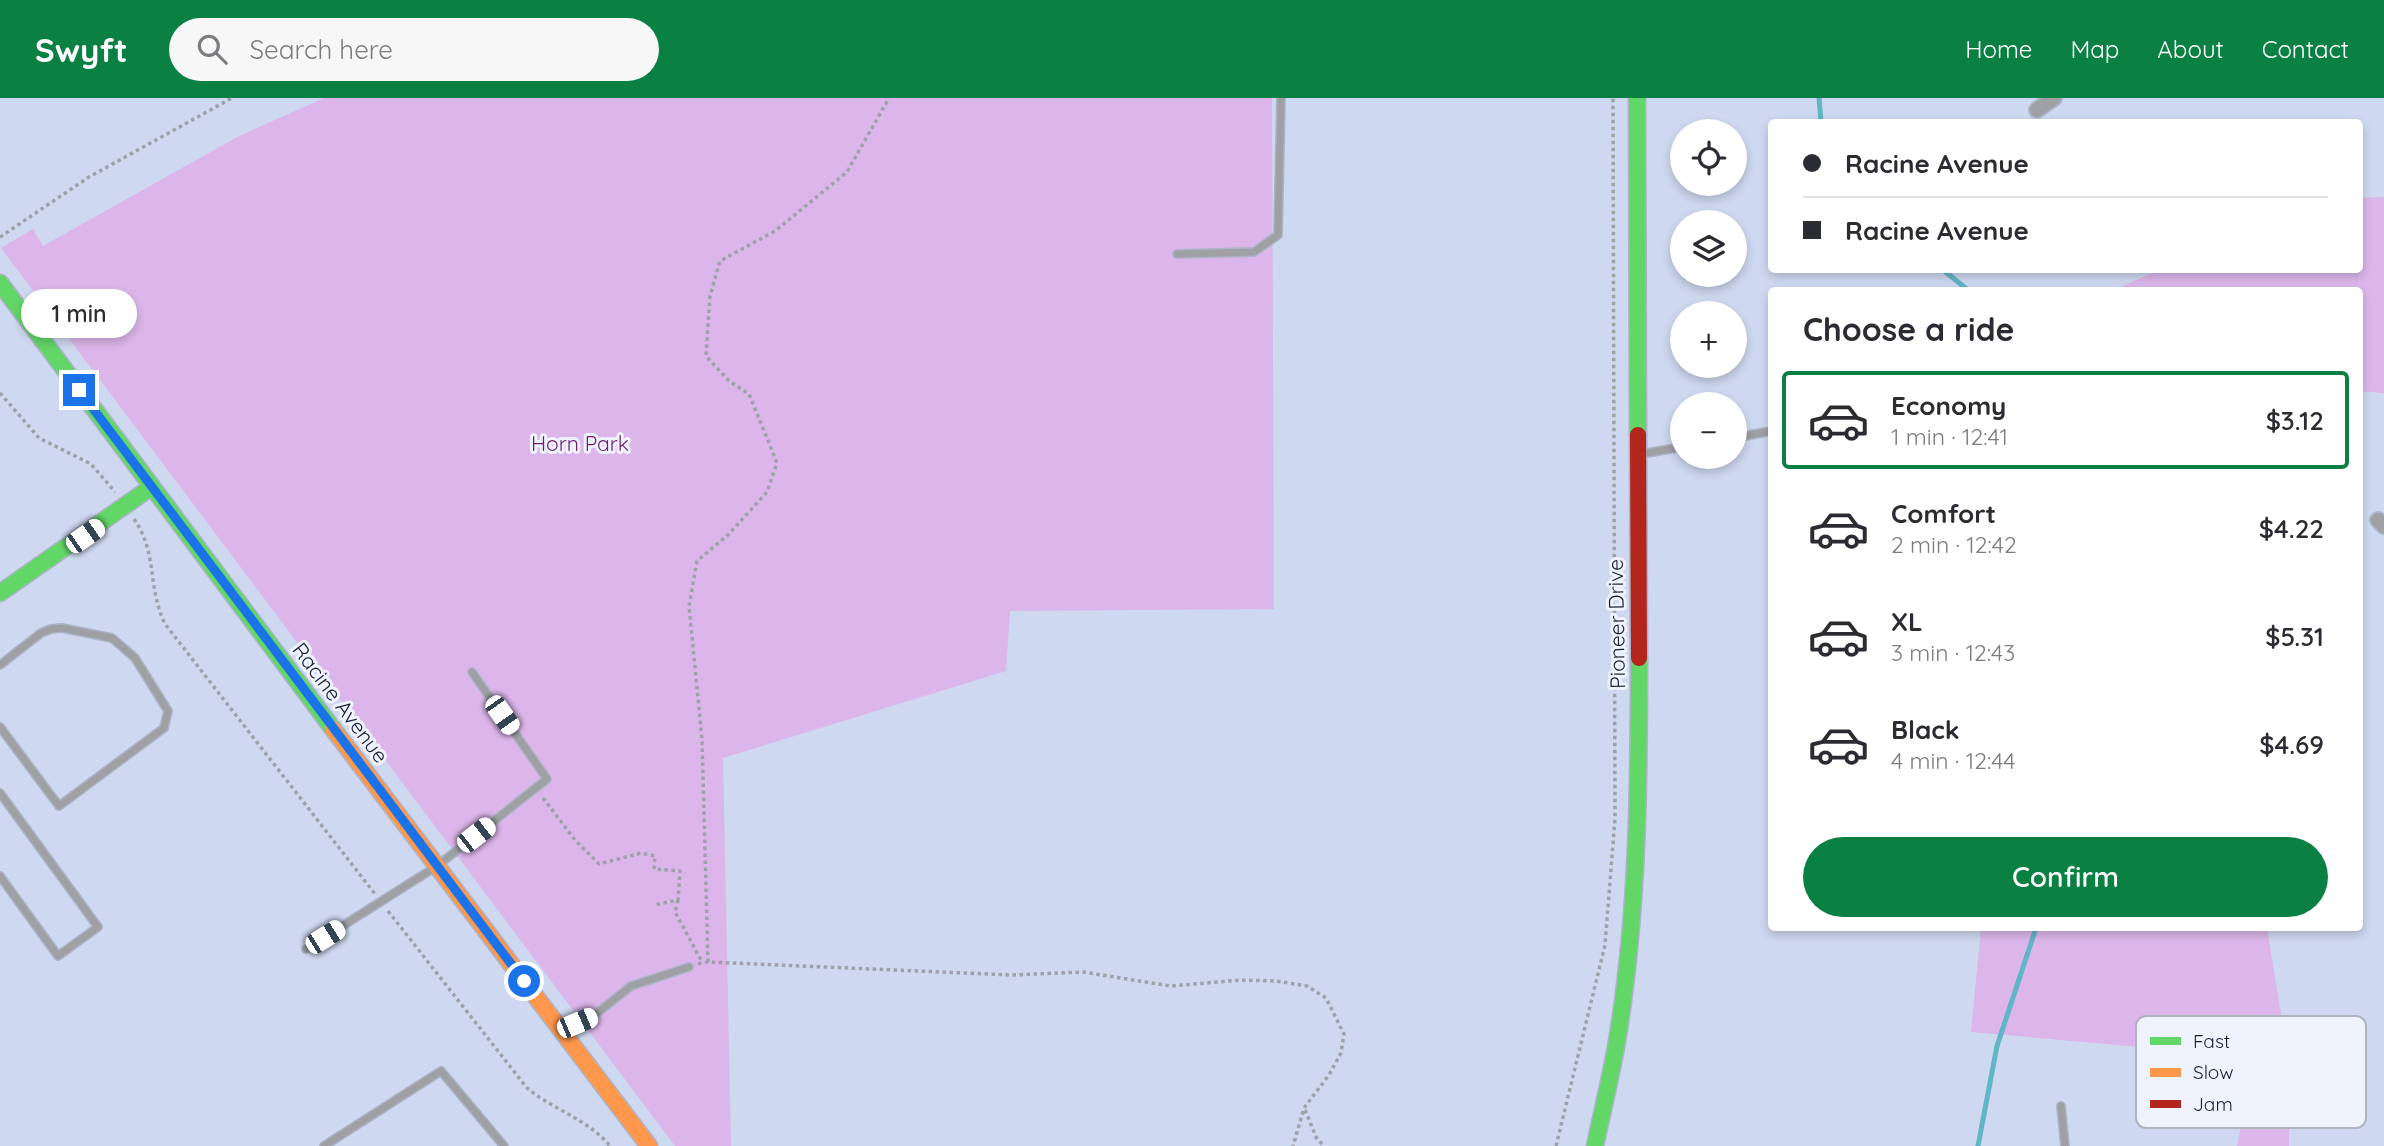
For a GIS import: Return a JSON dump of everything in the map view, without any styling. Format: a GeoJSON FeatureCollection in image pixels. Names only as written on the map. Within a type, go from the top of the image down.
{"type":"FeatureCollection","features":[{"type":"Feature","properties":{"kind":"street","name":"Pioneer Drive"},"geometry":{"type":"LineString","coordinates":[[1595,1146],[1616,1047],[1634,895],[1639,781],[1637,98]]}},
{"type":"Feature","properties":{"kind":"street"},"geometry":{"type":"LineString","coordinates":[[2037,110],[2054,98]]}},
{"type":"Feature","properties":{"kind":"street","name":"Racine Avenue"},"geometry":{"type":"LineString","coordinates":[[0,283],[150,488],[562,1030],[643,1144]]}},
{"type":"Feature","properties":{"kind":"street"},"geometry":{"type":"LineString","coordinates":[[0,592],[150,488]]}},
{"type":"Feature","properties":{"kind":"lane"},"geometry":{"type":"LineString","coordinates":[[1177,254],[1254,253],[1278,235],[1281,98]]}},
{"type":"Feature","properties":{"kind":"lane"},"geometry":{"type":"LineString","coordinates":[[1747,436],[1768,432]]}},
{"type":"Feature","properties":{"kind":"lane"},"geometry":{"type":"LineString","coordinates":[[1637,454],[1670,449]]}},
{"type":"Feature","properties":{"kind":"lane"},"geometry":{"type":"LineString","coordinates":[[0,665],[41,633],[62,628],[113,638],[123,645],[141,667],[168,711],[164,728],[59,806],[0,727]]}},
{"type":"Feature","properties":{"kind":"lane"},"geometry":{"type":"LineString","coordinates":[[306,948],[437,866],[547,779],[472,672]]}},
{"type":"Feature","properties":{"kind":"lane"},"geometry":{"type":"LineString","coordinates":[[0,793],[98,927],[58,956],[0,876]]}},
{"type":"Feature","properties":{"kind":"lane"},"geometry":{"type":"LineString","coordinates":[[562,1030],[592,1017],[631,986],[689,967]]}},
{"type":"Feature","properties":{"kind":"lane"},"geometry":{"type":"LineString","coordinates":[[324,1146],[442,1071],[504,1146]]}},
{"type":"Feature","properties":{"kind":"lane"},"geometry":{"type":"LineString","coordinates":[[2061,1106],[2065,1146]]}},
{"type":"Feature","properties":{"kind":"path"},"geometry":{"type":"LineString","coordinates":[[0,237],[89,177],[232,98]]}},
{"type":"Feature","properties":{"kind":"path"},"geometry":{"type":"LineString","coordinates":[[708,961],[702,739],[689,606],[697,561],[728,535],[767,492],[777,463],[749,394],[729,382],[706,356],[710,296],[720,261],[775,231],[847,172],[889,98]]}},
{"type":"Feature","properties":{"kind":"path"},"geometry":{"type":"LineString","coordinates":[[1556,1146],[1605,945],[1615,819],[1613,98]]}},
{"type":"Feature","properties":{"kind":"path"},"geometry":{"type":"LineString","coordinates":[[0,393],[23,423],[39,438],[90,464],[114,491]]}},
{"type":"Feature","properties":{"kind":"path"},"geometry":{"type":"LineString","coordinates":[[142,530],[151,551],[155,605],[165,624],[527,1088],[545,1104],[596,1129],[610,1146]]}},
{"type":"Feature","properties":{"kind":"path"},"geometry":{"type":"LineString","coordinates":[[535,789],[575,840],[599,864],[641,853],[655,856],[654,869],[680,872],[675,912],[703,963]]}},
{"type":"Feature","properties":{"kind":"path"},"geometry":{"type":"LineString","coordinates":[[654,905],[678,900]]}},
{"type":"Feature","properties":{"kind":"path"},"geometry":{"type":"LineString","coordinates":[[689,967],[708,961],[1011,975],[1083,972],[1171,986],[1241,980],[1276,981],[1307,986],[1326,998],[1344,1034],[1341,1053],[1329,1076],[1304,1108],[1293,1146]]}},
{"type":"Feature","properties":{"kind":"path"},"geometry":{"type":"LineString","coordinates":[[1304,1108],[1317,1139],[1324,1146]]}},
{"type":"Feature","properties":{"kind":"green space","name":"Horn Park"},"geometry":{"type":"Polygon","coordinates":[[[324,98],[1272,98],[1274,609],[1010,611],[1006,671],[723,758],[731,1146],[675,1146],[1,248],[33,229],[43,246],[239,136],[324,98]]]}},
{"type":"Feature","properties":{"kind":"green space"},"geometry":{"type":"Polygon","coordinates":[[[2384,197],[2384,393],[2363,391],[2363,287],[2121,287],[2152,273],[2363,273],[2363,198],[2384,197]]]}},
{"type":"Feature","properties":{"kind":"green space"},"geometry":{"type":"Polygon","coordinates":[[[1981,931],[2267,931],[2281,1016],[2136,1016],[2136,1047],[1971,1032],[1981,931]]]}},
{"type":"Feature","properties":{"kind":"green space"},"geometry":{"type":"Polygon","coordinates":[[[2240,1128],[2289,1128],[2289,1146],[2237,1146],[2240,1128]]]}},
{"type":"Feature","properties":{"kind":"waterway"},"geometry":{"type":"LineString","coordinates":[[1819,98],[1821,119]]}},
{"type":"Feature","properties":{"kind":"waterway"},"geometry":{"type":"LineString","coordinates":[[1947,273],[1964,287]]}},
{"type":"Feature","properties":{"kind":"waterway"},"geometry":{"type":"LineString","coordinates":[[1978,1146],[1997,1046],[2035,931]]}},
{"type":"Feature","properties":{"kind":"traffic: fast"},"geometry":{"type":"LineString","coordinates":[[1637,98],[1638,435]]}},
{"type":"Feature","properties":{"kind":"traffic: fast"},"geometry":{"type":"LineString","coordinates":[[0,283],[333,729]]}},
{"type":"Feature","properties":{"kind":"traffic: fast"},"geometry":{"type":"LineString","coordinates":[[0,593],[150,488]]}},
{"type":"Feature","properties":{"kind":"traffic: fast"},"geometry":{"type":"LineString","coordinates":[[1595,1146],[1616,1047],[1629,950],[1638,804],[1639,658]]}},
{"type":"Feature","properties":{"kind":"traffic: slow"},"geometry":{"type":"LineString","coordinates":[[333,729],[649,1146]]}},
{"type":"Feature","properties":{"kind":"traffic: jam"},"geometry":{"type":"LineString","coordinates":[[1638,435],[1639,658]]}},
{"type":"Feature","properties":{"kind":"route"},"geometry":{"type":"LineString","coordinates":[[79,390],[150,488],[524,981]]}}]}
